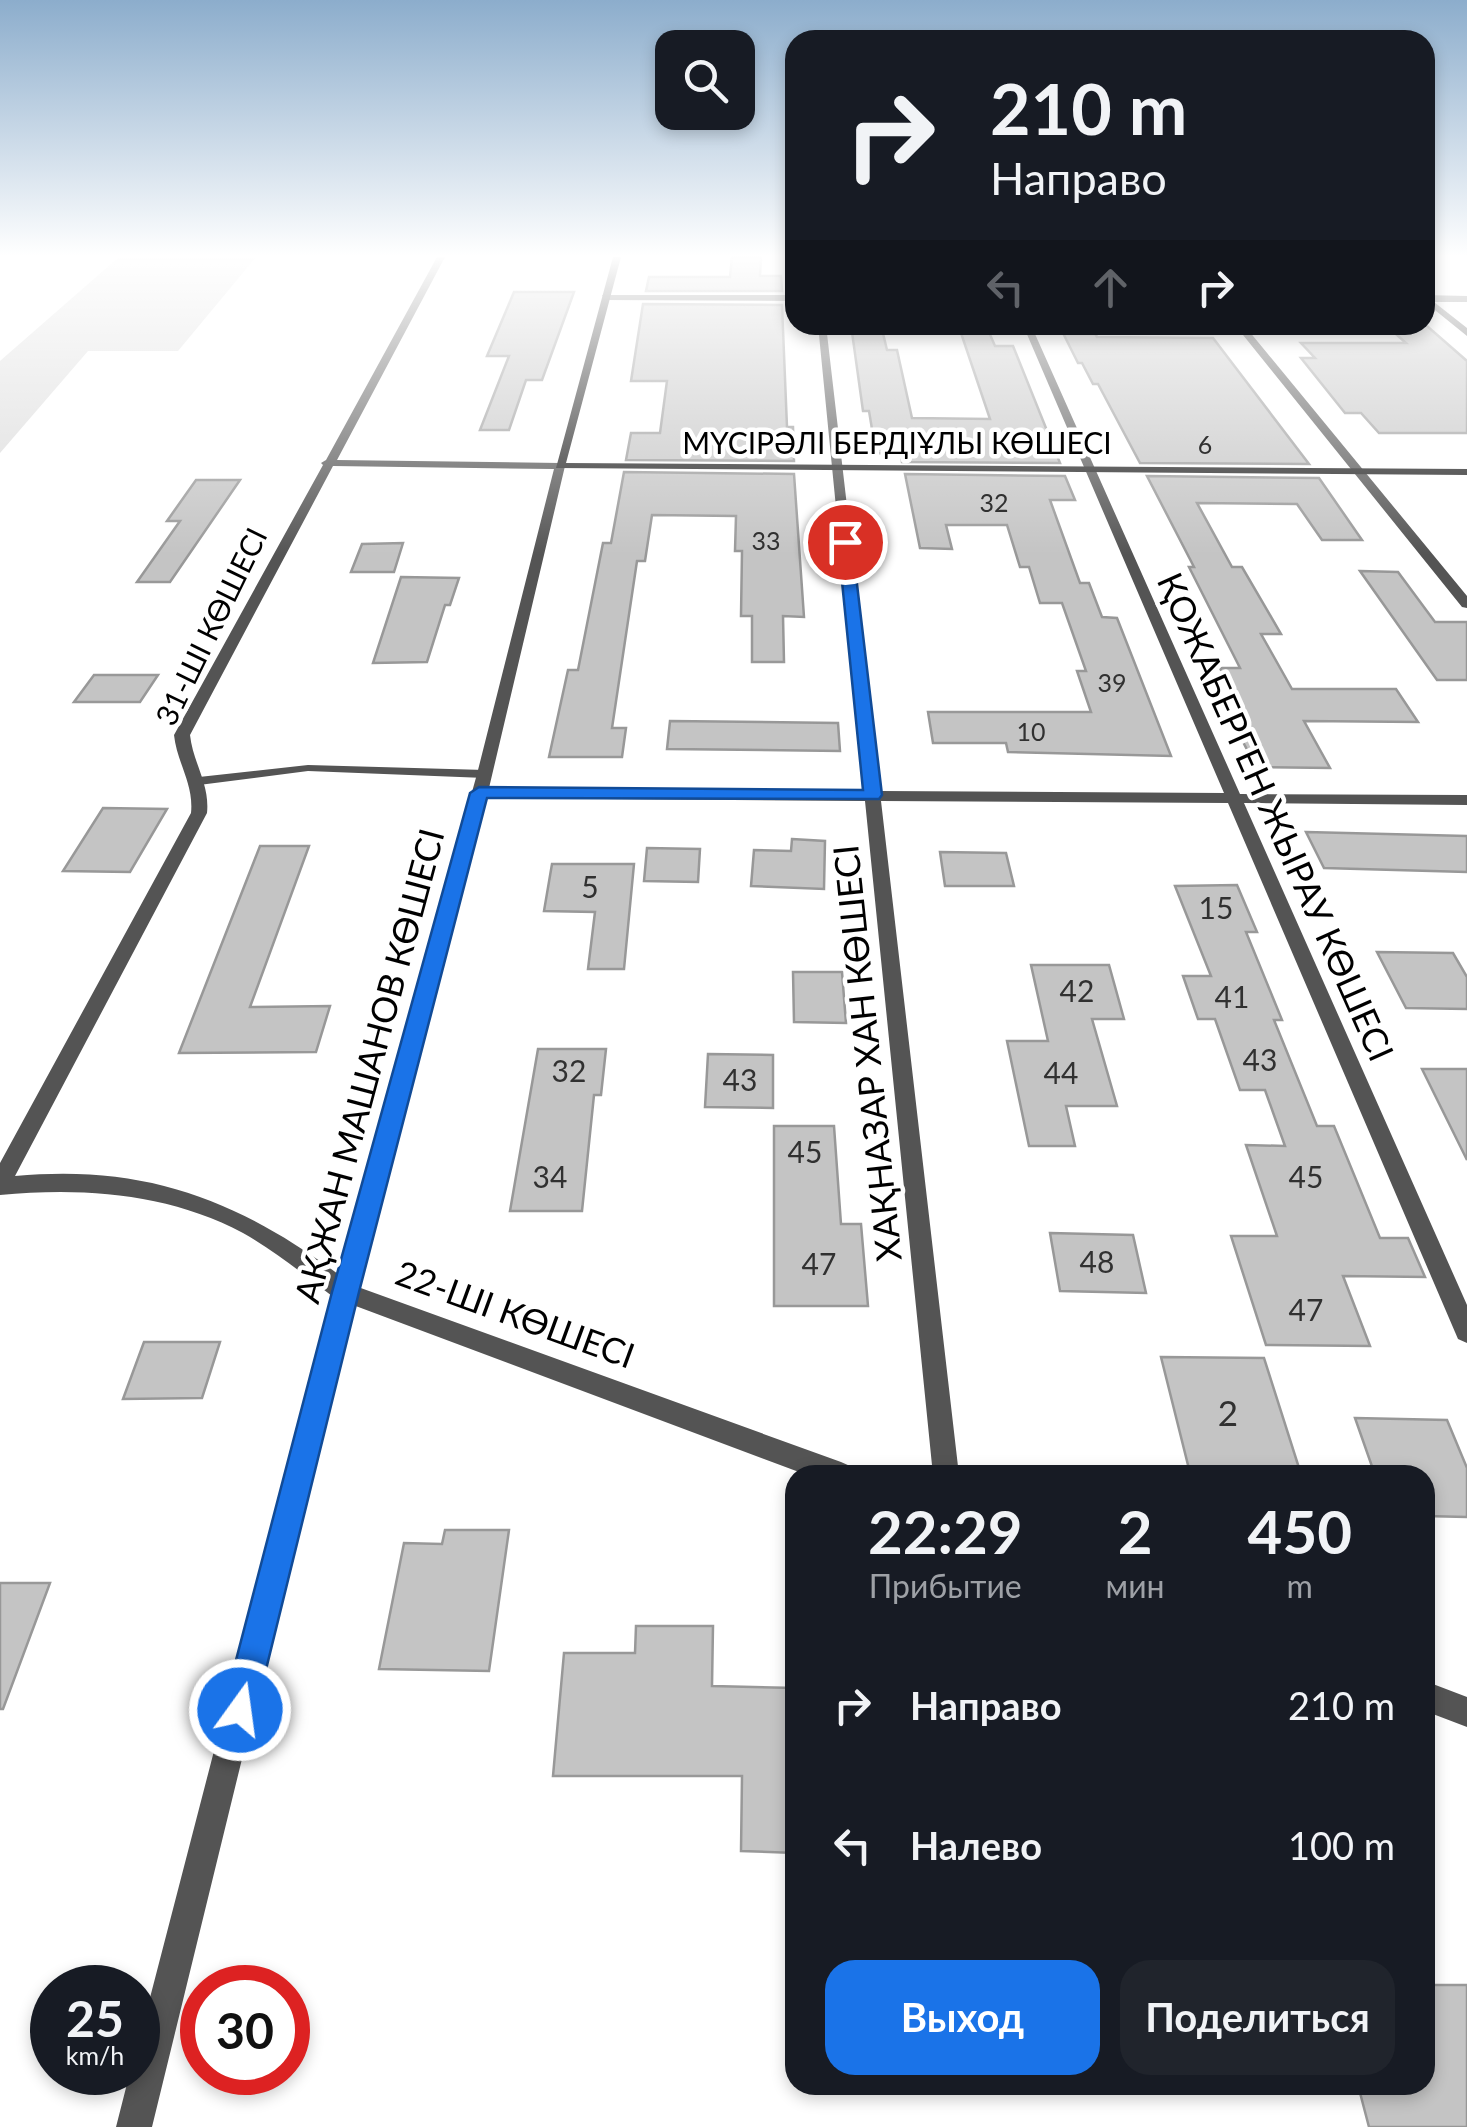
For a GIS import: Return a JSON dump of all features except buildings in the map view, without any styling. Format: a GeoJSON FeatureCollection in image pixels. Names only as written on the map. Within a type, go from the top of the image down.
{"type":"FeatureCollection","features":[{"type":"Feature","properties":{"kind":"street","name":"31-ШІ КӨШЕСІ"},"geometry":{"type":"LineString","coordinates":[[0,1184],[198,813],[202,794],[199,780],[182,756],[182,735],[385,356]]}},
{"type":"Feature","properties":{"kind":"street","name":"АҚЖАН МАШАНОВ КӨШЕСІ"},"geometry":{"type":"LineString","coordinates":[[134,2127],[345,1292],[482,783],[590,356]]}},
{"type":"Feature","properties":{"kind":"street","name":"ХАҚНАЗАР ХАН КӨШЕСІ"},"geometry":{"type":"LineString","coordinates":[[825,356],[945,1465]]}},
{"type":"Feature","properties":{"kind":"street","name":"ҚОЖАБЕРГЕН ЖЫРАУ КӨШЕСІ"},"geometry":{"type":"LineString","coordinates":[[1041,356],[1467,1332]]}},
{"type":"Feature","properties":{"kind":"street"},"geometry":{"type":"LineString","coordinates":[[1265,356],[1467,604]]}},
{"type":"Feature","properties":{"kind":"street","name":"МҮСІРӘЛІ БЕРДІҰЛЫ КӨШЕСІ"},"geometry":{"type":"LineString","coordinates":[[326,463],[1467,472]]}},
{"type":"Feature","properties":{"kind":"street"},"geometry":{"type":"LineString","coordinates":[[482,783],[872,795],[1467,800]]}},
{"type":"Feature","properties":{"kind":"street","name":"22-ШІ КӨШЕСІ"},"geometry":{"type":"LineString","coordinates":[[0,1184],[53,1179],[116,1184],[170,1196],[236,1220],[281,1246],[345,1292],[814,1465]]}},
{"type":"Feature","properties":{"kind":"street"},"geometry":{"type":"LineString","coordinates":[[1435,1700],[1467,1712]]}},
{"type":"Feature","properties":{"kind":"lane"},"geometry":{"type":"LineString","coordinates":[[199,780],[308,768],[482,783]]}},
{"type":"Feature","properties":{"kind":"shaded area"},"geometry":{"type":"Polygon","coordinates":[[[5,356],[83,356],[0,453],[0,361],[5,356]]]}},
{"type":"Feature","properties":{"kind":"route"},"geometry":{"type":"LineString","coordinates":[[240,1710],[345,1292],[479,793],[872,795],[845,542]]}}]}
